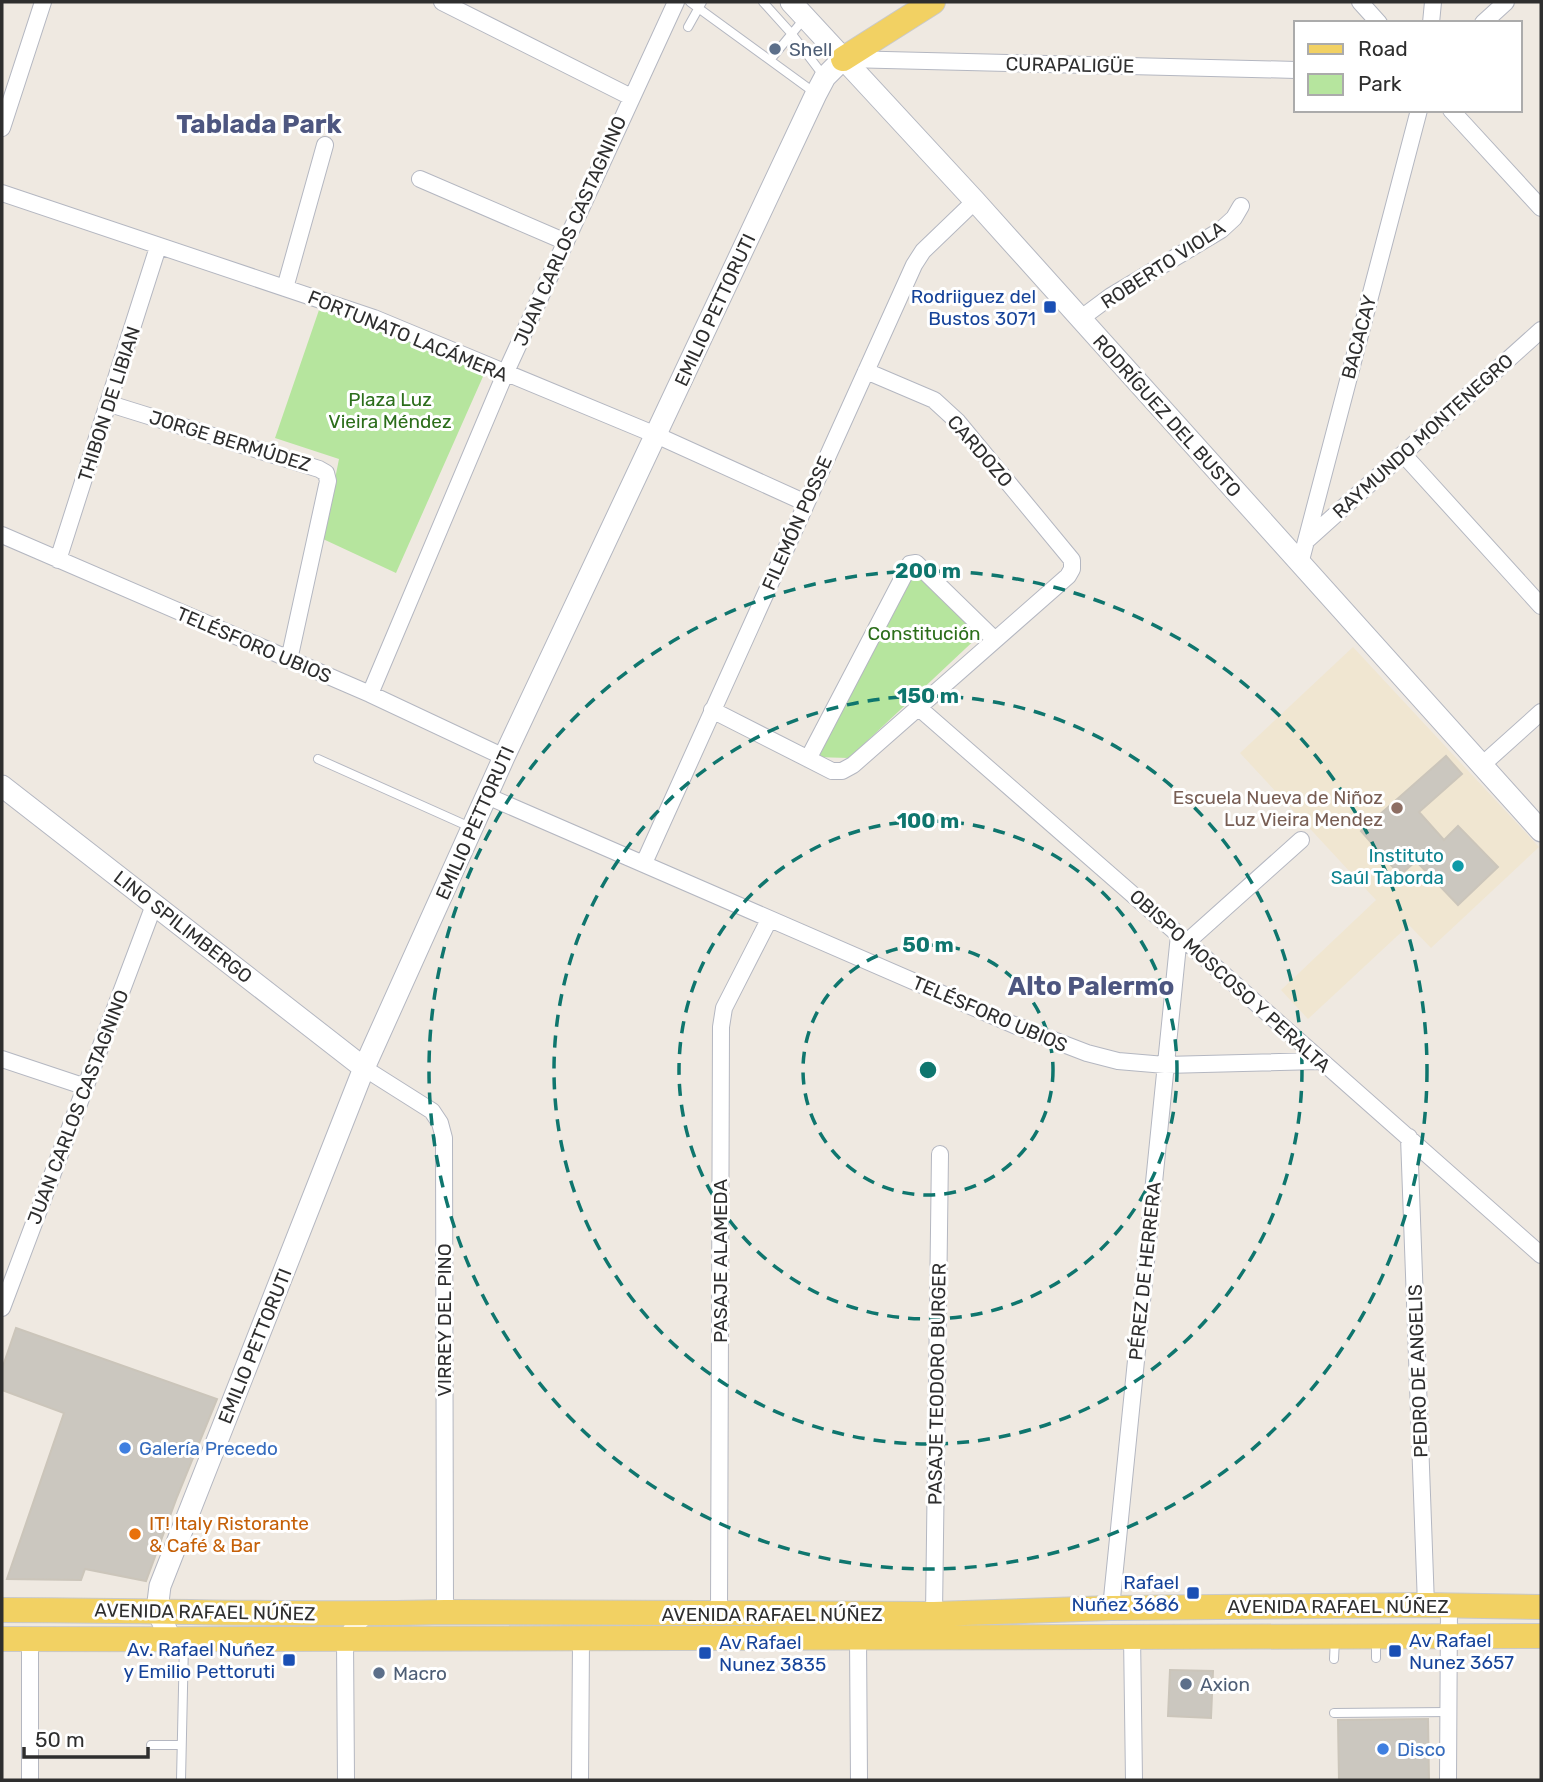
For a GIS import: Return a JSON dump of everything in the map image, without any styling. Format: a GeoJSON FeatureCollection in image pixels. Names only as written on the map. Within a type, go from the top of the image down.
{"type":"FeatureCollection","features":[{"type":"Feature","properties":{"kind":"main road","name":"RODRÍGUEZ DEL BUSTO"},"geometry":{"type":"LineString","coordinates":[[791,2],[798,25],[843,59],[975,201],[1541,831]]}},
{"type":"Feature","properties":{"kind":"main road"},"geometry":{"type":"LineString","coordinates":[[843,59],[933,2]]}},
{"type":"Feature","properties":{"kind":"main road","name":"EMILIO PETTORUTI"},"geometry":{"type":"LineString","coordinates":[[157,1610],[160,1586],[364,1068],[504,757],[821,85],[843,59]]}},
{"type":"Feature","properties":{"kind":"main road","name":"LINO SPILIMBERGO"},"geometry":{"type":"LineString","coordinates":[[2,786],[364,1068]]}},
{"type":"Feature","properties":{"kind":"main road","name":"AVENIDA RAFAEL NÚÑEZ"},"geometry":{"type":"LineString","coordinates":[[2,1611],[157,1610],[368,1615],[444,1612],[934,1614],[1111,1608],[1438,1605],[1541,1607]]}},
{"type":"Feature","properties":{"kind":"main road"},"geometry":{"type":"LineString","coordinates":[[157,1610],[178,1640]]}},
{"type":"Feature","properties":{"kind":"main road","name":"AVENIDA RAFAEL NÚÑEZ"},"geometry":{"type":"LineString","coordinates":[[2,1639],[581,1640],[1132,1635],[1335,1648],[1376,1646],[1447,1636],[1541,1636]]}},
{"type":"Feature","properties":{"kind":"street"},"geometry":{"type":"LineString","coordinates":[[2,128],[43,2]]}},
{"type":"Feature","properties":{"kind":"street"},"geometry":{"type":"LineString","coordinates":[[445,2],[631,97]]}},
{"type":"Feature","properties":{"kind":"street","name":"JUAN CARLOS CASTAGNINO"},"geometry":{"type":"LineString","coordinates":[[370,694],[505,374],[676,2]]}},
{"type":"Feature","properties":{"kind":"street"},"geometry":{"type":"LineString","coordinates":[[1360,2],[1376,21]]}},
{"type":"Feature","properties":{"kind":"street"},"geometry":{"type":"LineString","coordinates":[[1431,21],[1433,2]]}},
{"type":"Feature","properties":{"kind":"street"},"geometry":{"type":"LineString","coordinates":[[1485,21],[1506,2]]}},
{"type":"Feature","properties":{"kind":"street","name":"CURAPALIGÜE"},"geometry":{"type":"LineString","coordinates":[[843,59],[1294,70]]}},
{"type":"Feature","properties":{"kind":"street","name":"BACACAY"},"geometry":{"type":"LineString","coordinates":[[1300,564],[1418,112]]}},
{"type":"Feature","properties":{"kind":"street"},"geometry":{"type":"LineString","coordinates":[[1453,112],[1541,208]]}},
{"type":"Feature","properties":{"kind":"street"},"geometry":{"type":"LineString","coordinates":[[285,288],[325,145]]}},
{"type":"Feature","properties":{"kind":"street"},"geometry":{"type":"LineString","coordinates":[[420,179],[566,242]]}},
{"type":"Feature","properties":{"kind":"street","name":"FORTUNATO LACÁMERA"},"geometry":{"type":"LineString","coordinates":[[2,193],[374,318],[656,436],[806,503]]}},
{"type":"Feature","properties":{"kind":"street","name":"FILEMÓN POSSE"},"geometry":{"type":"LineString","coordinates":[[644,863],[918,258],[975,201]]}},
{"type":"Feature","properties":{"kind":"street","name":"ROBERTO VIOLA"},"geometry":{"type":"LineString","coordinates":[[1080,319],[1111,296],[1222,230],[1241,206]]}},
{"type":"Feature","properties":{"kind":"street","name":"THIBON DE LIBIAN"},"geometry":{"type":"LineString","coordinates":[[58,560],[159,247]]}},
{"type":"Feature","properties":{"kind":"street","name":"RAYMUNDO MONTENEGRO"},"geometry":{"type":"LineString","coordinates":[[1306,541],[1541,330]]}},
{"type":"Feature","properties":{"kind":"street","name":"CARDOZO"},"geometry":{"type":"LineString","coordinates":[[866,371],[934,400],[958,422],[1072,560],[1072,569],[1068,576],[995,640]]}},
{"type":"Feature","properties":{"kind":"street","name":"JORGE BERMÚDEZ"},"geometry":{"type":"LineString","coordinates":[[110,404],[326,473],[328,481],[289,660]]}},
{"type":"Feature","properties":{"kind":"street"},"geometry":{"type":"LineString","coordinates":[[1403,454],[1541,606]]}},
{"type":"Feature","properties":{"kind":"street","name":"TELÉSFORO UBIOS"},"geometry":{"type":"LineString","coordinates":[[2,535],[370,694],[504,757]]}},
{"type":"Feature","properties":{"kind":"street"},"geometry":{"type":"LineString","coordinates":[[712,710],[808,759],[832,771],[842,771],[853,765],[995,640],[916,563],[910,564],[808,759]]}},
{"type":"Feature","properties":{"kind":"street","name":"OBISPO MOSCOSO Y PERALTA"},"geometry":{"type":"LineString","coordinates":[[919,708],[1541,1255]]}},
{"type":"Feature","properties":{"kind":"street"},"geometry":{"type":"LineString","coordinates":[[1482,765],[1541,712]]}},
{"type":"Feature","properties":{"kind":"street","name":"TELÉSFORO UBIOS"},"geometry":{"type":"LineString","coordinates":[[487,796],[1054,1042],[1118,1060],[1165,1065],[1319,1061]]}},
{"type":"Feature","properties":{"kind":"street"},"geometry":{"type":"LineString","coordinates":[[1183,938],[1301,840]]}},
{"type":"Feature","properties":{"kind":"street","name":"JUAN CARLOS CASTAGNINO"},"geometry":{"type":"LineString","coordinates":[[2,1308],[154,905]]}},
{"type":"Feature","properties":{"kind":"street","name":"PASAJE ALAMEDA"},"geometry":{"type":"LineString","coordinates":[[719,1614],[721,1027],[728,997],[769,920]]}},
{"type":"Feature","properties":{"kind":"street","name":"PÉREZ DE HERRERA"},"geometry":{"type":"LineString","coordinates":[[1111,1608],[1165,1065],[1183,938]]}},
{"type":"Feature","properties":{"kind":"street"},"geometry":{"type":"LineString","coordinates":[[2,1059],[86,1087]]}},
{"type":"Feature","properties":{"kind":"street","name":"VIRREY DEL PINO"},"geometry":{"type":"LineString","coordinates":[[364,1068],[432,1111],[440,1123],[444,1138],[444,1612]]}},
{"type":"Feature","properties":{"kind":"street","name":"PEDRO DE ANGELIS"},"geometry":{"type":"LineString","coordinates":[[1409,1137],[1438,1605],[1447,1636],[1448,1780]]}},
{"type":"Feature","properties":{"kind":"street","name":"PASAJE TEODORO BURGER"},"geometry":{"type":"LineString","coordinates":[[934,1614],[940,1154]]}},
{"type":"Feature","properties":{"kind":"street"},"geometry":{"type":"LineString","coordinates":[[346,1780],[345,1640],[351,1630],[368,1615]]}},
{"type":"Feature","properties":{"kind":"street"},"geometry":{"type":"LineString","coordinates":[[1132,1635],[1134,1780]]}},
{"type":"Feature","properties":{"kind":"street"},"geometry":{"type":"LineString","coordinates":[[858,1636],[859,1780]]}},
{"type":"Feature","properties":{"kind":"street"},"geometry":{"type":"LineString","coordinates":[[30,1639],[30,1780]]}},
{"type":"Feature","properties":{"kind":"street"},"geometry":{"type":"LineString","coordinates":[[580,1780],[581,1640]]}},
{"type":"Feature","properties":{"kind":"lane"},"geometry":{"type":"LineString","coordinates":[[690,2],[700,5],[770,60],[821,85]]}},
{"type":"Feature","properties":{"kind":"lane"},"geometry":{"type":"LineString","coordinates":[[762,2],[798,25],[821,85]]}},
{"type":"Feature","properties":{"kind":"lane"},"geometry":{"type":"LineString","coordinates":[[688,27],[700,5]]}},
{"type":"Feature","properties":{"kind":"lane"},"geometry":{"type":"LineString","coordinates":[[770,60],[798,25]]}},
{"type":"Feature","properties":{"kind":"lane"},"geometry":{"type":"LineString","coordinates":[[318,759],[472,828]]}},
{"type":"Feature","properties":{"kind":"lane"},"geometry":{"type":"LineString","coordinates":[[178,1640],[181,1780]]}},
{"type":"Feature","properties":{"kind":"lane"},"geometry":{"type":"LineString","coordinates":[[1334,1713],[1448,1712]]}},
{"type":"Feature","properties":{"kind":"lane"},"geometry":{"type":"LineString","coordinates":[[151,1745],[181,1745]]}},
{"type":"Feature","properties":{"kind":"shaded area","name":"Escuela Nueva de Niñoz Luz Vieira Mendez"},"geometry":{"type":"Polygon","coordinates":[[[1353,647],[1539,847],[1431,948],[1409,925],[1308,1019],[1281,990],[1376,900],[1240,753],[1353,647]]]}},
{"type":"Feature","properties":{"kind":"green space","name":"Plaza Luz Vieira Méndez"},"geometry":{"type":"Polygon","coordinates":[[[319,310],[356,318],[485,372],[396,573],[323,539],[339,459],[275,438],[319,310]]]}},
{"type":"Feature","properties":{"kind":"green space","name":"Constitución"},"geometry":{"type":"Polygon","coordinates":[[[914,572],[982,633],[849,758],[814,757],[914,572]]]}},
{"type":"Feature","properties":{"kind":"building"},"geometry":{"type":"Polygon","coordinates":[[[1446,756],[1462,774],[1419,812],[1444,840],[1458,826],[1498,867],[1458,905],[1416,861],[1400,875],[1361,831],[1446,756]]]}},
{"type":"Feature","properties":{"kind":"building","name":"Galería Precedo"},"geometry":{"type":"Polygon","coordinates":[[[16,1328],[217,1399],[146,1581],[85,1569],[81,1580],[7,1579],[64,1413],[2,1390],[2,1369],[16,1328]]]}},
{"type":"Feature","properties":{"kind":"building"},"geometry":{"type":"Polygon","coordinates":[[[1170,1670],[1213,1671],[1211,1718],[1168,1716],[1170,1670]]]}},
{"type":"Feature","properties":{"kind":"building","name":"Disco"},"geometry":{"type":"Polygon","coordinates":[[[1428,1719],[1429,1780],[1339,1780],[1338,1720],[1428,1719]]]}},
{"type":"Feature","properties":{"kind":"place","name":"Shell"},"geometry":{"type":"Point","coordinates":[775,49]}},
{"type":"Feature","properties":{"kind":"place","name":"Rodriiguez del Bustos 3071"},"geometry":{"type":"Point","coordinates":[1050,307]}},
{"type":"Feature","properties":{"kind":"place","name":"Escuela Nueva de Niñoz Luz Vieira Mendez"},"geometry":{"type":"Point","coordinates":[1397,808]}},
{"type":"Feature","properties":{"kind":"place","name":"Instituto Saúl Taborda"},"geometry":{"type":"Point","coordinates":[1458,866]}},
{"type":"Feature","properties":{"kind":"place","name":"Galería Precedo"},"geometry":{"type":"Point","coordinates":[125,1448]}},
{"type":"Feature","properties":{"kind":"place","name":"IT! Italy Ristorante & Café & Bar"},"geometry":{"type":"Point","coordinates":[135,1534]}},
{"type":"Feature","properties":{"kind":"place","name":"Rafael Nuñez 3686"},"geometry":{"type":"Point","coordinates":[1193,1593]}},
{"type":"Feature","properties":{"kind":"place","name":"Av Rafael Nunez 3657"},"geometry":{"type":"Point","coordinates":[1395,1651]}},
{"type":"Feature","properties":{"kind":"place","name":"Av Rafael Nunez 3835"},"geometry":{"type":"Point","coordinates":[705,1653]}},
{"type":"Feature","properties":{"kind":"place","name":"Av. Rafael Nuñez y Emilio Pettoruti"},"geometry":{"type":"Point","coordinates":[289,1660]}},
{"type":"Feature","properties":{"kind":"place","name":"Macro"},"geometry":{"type":"Point","coordinates":[379,1673]}},
{"type":"Feature","properties":{"kind":"place","name":"Axion"},"geometry":{"type":"Point","coordinates":[1186,1684]}},
{"type":"Feature","properties":{"kind":"place","name":"Disco"},"geometry":{"type":"Point","coordinates":[1383,1749]}},
{"type":"Feature","properties":{"kind":"district","name":"Tablada Park"},"geometry":{"type":"Point","coordinates":[259,124]}},
{"type":"Feature","properties":{"kind":"district","name":"Alto Palermo"},"geometry":{"type":"Point","coordinates":[1091,986]}}]}
